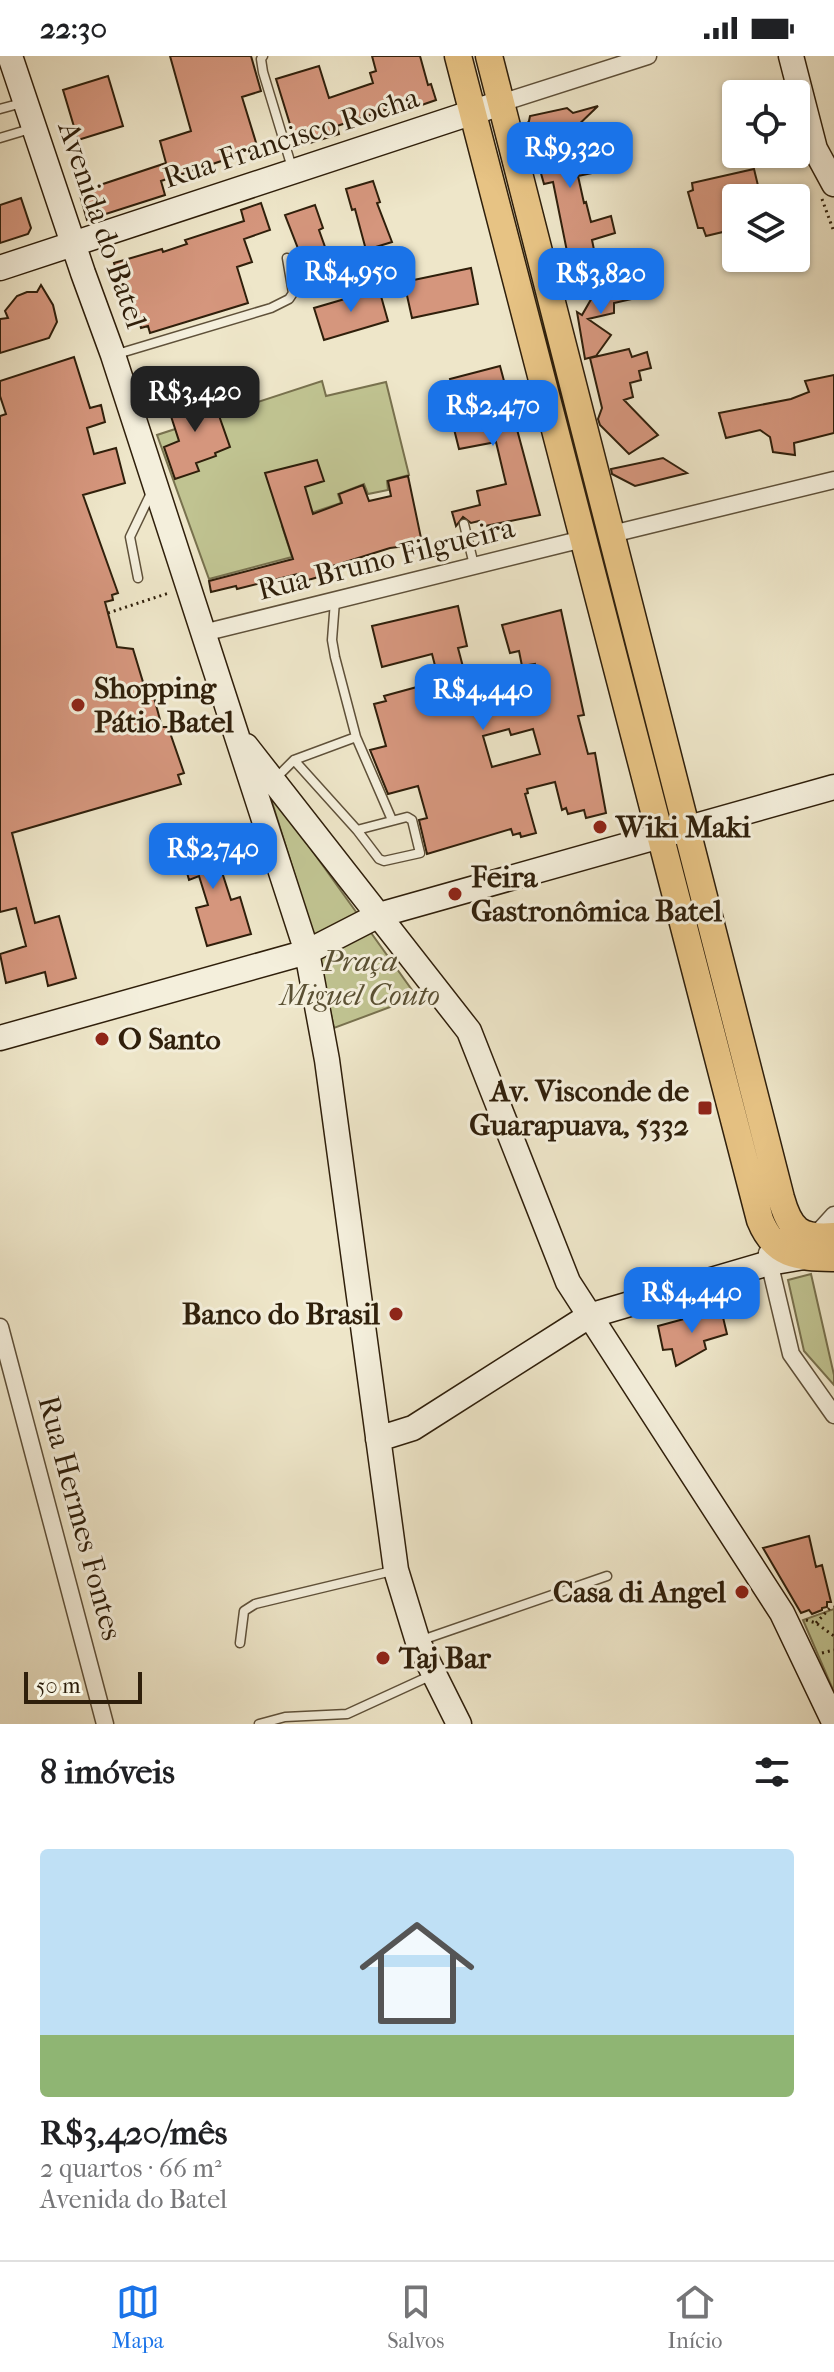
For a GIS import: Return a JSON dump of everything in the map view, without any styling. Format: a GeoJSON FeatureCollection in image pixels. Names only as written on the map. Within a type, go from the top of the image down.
{"type":"FeatureCollection","features":[{"type":"Feature","properties":{"kind":"main road","name":"Avenida do Batel"},"geometry":{"type":"LineString","coordinates":[[10,56],[113,355],[307,952],[327,1060],[396,1570],[418,1642],[459,1724]]}},
{"type":"Feature","properties":{"kind":"main road"},"geometry":{"type":"LineString","coordinates":[[458,56],[755,1203],[773,1244],[787,1253],[817,1243]]}},
{"type":"Feature","properties":{"kind":"main road"},"geometry":{"type":"LineString","coordinates":[[489,56],[785,1212],[794,1227],[834,1258]]}},
{"type":"Feature","properties":{"kind":"main road"},"geometry":{"type":"LineString","coordinates":[[791,56],[797,80]]}},
{"type":"Feature","properties":{"kind":"main road","name":"Rua Francisco Rocha"},"geometry":{"type":"LineString","coordinates":[[0,268],[501,103]]}},
{"type":"Feature","properties":{"kind":"main road"},"geometry":{"type":"LineString","coordinates":[[810,119],[834,141]]}},
{"type":"Feature","properties":{"kind":"main road"},"geometry":{"type":"LineString","coordinates":[[810,132],[827,190]]}},
{"type":"Feature","properties":{"kind":"main road"},"geometry":{"type":"LineString","coordinates":[[641,762],[658,711]]}},
{"type":"Feature","properties":{"kind":"main road"},"geometry":{"type":"LineString","coordinates":[[237,735],[469,1031],[568,1282],[767,1587],[800,1648],[834,1722]]}},
{"type":"Feature","properties":{"kind":"main road"},"geometry":{"type":"LineString","coordinates":[[0,1038],[307,952],[379,915],[834,787]]}},
{"type":"Feature","properties":{"kind":"main road"},"geometry":{"type":"LineString","coordinates":[[378,1439],[413,1428],[589,1316],[769,1263],[817,1243]]}},
{"type":"Feature","properties":{"kind":"street","name":"Rua Francisco Rocha"},"geometry":{"type":"LineString","coordinates":[[501,103],[648,56]]}},
{"type":"Feature","properties":{"kind":"street"},"geometry":{"type":"LineString","coordinates":[[612,534],[834,480]]}},
{"type":"Feature","properties":{"kind":"street","name":"Rua Bruno Filgueira"},"geometry":{"type":"LineString","coordinates":[[203,633],[583,539]]}},
{"type":"Feature","properties":{"kind":"street"},"geometry":{"type":"LineString","coordinates":[[755,1203],[791,1354],[834,1415]]}},
{"type":"Feature","properties":{"kind":"street"},"geometry":{"type":"LineString","coordinates":[[817,1243],[834,1215]]}},
{"type":"Feature","properties":{"kind":"street","name":"Rua Hermes Fontes"},"geometry":{"type":"LineString","coordinates":[[0,1327],[105,1724]]}},
{"type":"Feature","properties":{"kind":"lane"},"geometry":{"type":"LineString","coordinates":[[263,56],[263,72],[294,171]]}},
{"type":"Feature","properties":{"kind":"lane"},"geometry":{"type":"LineString","coordinates":[[0,109],[25,102]]}},
{"type":"Feature","properties":{"kind":"lane"},"geometry":{"type":"LineString","coordinates":[[0,138],[34,128]]}},
{"type":"Feature","properties":{"kind":"lane"},"geometry":{"type":"LineString","coordinates":[[113,355],[271,308],[289,299],[293,293],[287,258]]}},
{"type":"Feature","properties":{"kind":"lane"},"geometry":{"type":"LineString","coordinates":[[138,578],[130,537],[155,485]]}},
{"type":"Feature","properties":{"kind":"lane"},"geometry":{"type":"LineString","coordinates":[[464,524],[475,566]]}},
{"type":"Feature","properties":{"kind":"lane"},"geometry":{"type":"LineString","coordinates":[[335,601],[332,640],[356,737],[392,820]]}},
{"type":"Feature","properties":{"kind":"lane"},"geometry":{"type":"LineString","coordinates":[[274,780],[294,760],[356,737]]}},
{"type":"Feature","properties":{"kind":"lane"},"geometry":{"type":"LineString","coordinates":[[294,760],[379,859],[384,861],[420,853],[412,820],[407,817],[357,830]]}},
{"type":"Feature","properties":{"kind":"lane"},"geometry":{"type":"LineString","coordinates":[[240,1643],[244,1611],[255,1604],[396,1570]]}},
{"type":"Feature","properties":{"kind":"lane"},"geometry":{"type":"LineString","coordinates":[[418,1642],[607,1576]]}},
{"type":"Feature","properties":{"kind":"lane"},"geometry":{"type":"LineString","coordinates":[[259,1724],[285,1717],[347,1714],[433,1674]]}},
{"type":"Feature","properties":{"kind":"lane"},"geometry":{"type":"LineString","coordinates":[[347,1714],[352,1724]]}},
{"type":"Feature","properties":{"kind":"path"},"geometry":{"type":"LineString","coordinates":[[827,190],[834,232]]}},
{"type":"Feature","properties":{"kind":"path"},"geometry":{"type":"LineString","coordinates":[[108,613],[188,587]]}},
{"type":"Feature","properties":{"kind":"path"},"geometry":{"type":"LineString","coordinates":[[816,1623],[834,1607]]}},
{"type":"Feature","properties":{"kind":"green space"},"geometry":{"type":"Polygon","coordinates":[[[322,381],[326,396],[386,382],[409,475],[387,481],[388,490],[368,494],[364,484],[338,494],[341,503],[282,526],[292,557],[209,579],[157,435],[322,381]]]}},
{"type":"Feature","properties":{"kind":"green space","name":"Praça Miguel Couto"},"geometry":{"type":"Polygon","coordinates":[[[268,789],[417,997],[334,1028],[314,937],[268,789]]]}},
{"type":"Feature","properties":{"kind":"green space"},"geometry":{"type":"Polygon","coordinates":[[[811,1274],[834,1385],[804,1351],[788,1280],[811,1274]]]}},
{"type":"Feature","properties":{"kind":"green space"},"geometry":{"type":"Polygon","coordinates":[[[834,1609],[834,1692],[803,1620],[834,1609]]]}},
{"type":"Feature","properties":{"kind":"building"},"geometry":{"type":"Polygon","coordinates":[[[170,56],[251,56],[261,91],[242,97],[258,149],[161,181],[165,195],[87,220],[79,192],[166,163],[160,141],[191,131],[170,56]]]}},
{"type":"Feature","properties":{"kind":"building"},"geometry":{"type":"Polygon","coordinates":[[[372,56],[420,56],[436,100],[393,115],[391,108],[337,126],[339,134],[297,147],[276,79],[319,66],[329,98],[373,83],[370,73],[376,71],[372,56]]]}},
{"type":"Feature","properties":{"kind":"building"},"geometry":{"type":"Polygon","coordinates":[[[108,76],[123,126],[78,140],[63,90],[108,76]]]}},
{"type":"Feature","properties":{"kind":"building"},"geometry":{"type":"Polygon","coordinates":[[[598,106],[541,161],[592,147],[597,172],[578,176],[584,203],[591,222],[611,216],[615,233],[592,240],[601,284],[575,291],[553,182],[544,184],[531,138],[526,137],[524,128],[530,116],[567,108],[573,113],[598,106]]]}},
{"type":"Feature","properties":{"kind":"building"},"geometry":{"type":"Polygon","coordinates":[[[754,169],[758,184],[722,184],[722,232],[706,236],[703,228],[698,228],[688,192],[693,190],[692,183],[754,169]]]}},
{"type":"Feature","properties":{"kind":"building"},"geometry":{"type":"Polygon","coordinates":[[[373,181],[380,202],[377,203],[392,242],[366,250],[346,189],[373,181]]]}},
{"type":"Feature","properties":{"kind":"building"},"geometry":{"type":"Polygon","coordinates":[[[21,198],[31,228],[28,234],[0,243],[0,205],[21,198]]]}},
{"type":"Feature","properties":{"kind":"building"},"geometry":{"type":"Polygon","coordinates":[[[261,203],[270,230],[244,239],[252,262],[237,267],[248,303],[150,333],[148,326],[141,328],[131,295],[124,297],[114,263],[162,249],[163,252],[187,244],[185,240],[244,221],[241,210],[261,203]]]}},
{"type":"Feature","properties":{"kind":"building"},"geometry":{"type":"Polygon","coordinates":[[[315,205],[323,228],[319,230],[330,261],[306,269],[285,215],[315,205]]]}},
{"type":"Feature","properties":{"kind":"building"},"geometry":{"type":"Polygon","coordinates":[[[471,268],[478,304],[412,318],[404,282],[471,268]]]}},
{"type":"Feature","properties":{"kind":"building"},"geometry":{"type":"Polygon","coordinates":[[[632,282],[636,298],[614,303],[614,313],[588,319],[611,335],[596,356],[585,359],[577,312],[582,315],[597,289],[632,282]]]}},
{"type":"Feature","properties":{"kind":"building"},"geometry":{"type":"Polygon","coordinates":[[[41,285],[53,305],[57,322],[49,338],[0,353],[0,319],[8,318],[5,311],[17,296],[37,292],[41,285]]]}},
{"type":"Feature","properties":{"kind":"building"},"geometry":{"type":"Polygon","coordinates":[[[379,289],[388,321],[324,340],[314,308],[379,289]]]}},
{"type":"Feature","properties":{"kind":"building"},"geometry":{"type":"Polygon","coordinates":[[[629,349],[632,357],[647,352],[651,368],[639,371],[641,380],[630,383],[633,397],[624,400],[658,435],[629,454],[600,425],[598,419],[602,408],[590,358],[629,349]]]}},
{"type":"Feature","properties":{"kind":"building","name":"Shopping Pátio Batel"},"geometry":{"type":"Polygon","coordinates":[[[74,357],[90,408],[101,405],[105,422],[87,428],[94,454],[116,448],[125,483],[83,495],[118,593],[112,595],[113,600],[105,602],[117,647],[133,649],[143,682],[150,683],[162,727],[168,727],[184,773],[178,775],[181,784],[12,833],[35,923],[59,916],[76,978],[48,986],[45,972],[6,983],[0,954],[26,946],[16,908],[0,912],[0,416],[6,414],[0,396],[0,381],[74,357]]]}},
{"type":"Feature","properties":{"kind":"building"},"geometry":{"type":"Polygon","coordinates":[[[500,366],[540,515],[480,527],[479,521],[471,523],[463,517],[456,526],[452,512],[480,505],[477,491],[506,484],[496,442],[459,449],[453,425],[461,423],[450,379],[500,366]]]}},
{"type":"Feature","properties":{"kind":"building"},"geometry":{"type":"Polygon","coordinates":[[[834,375],[834,433],[794,443],[795,455],[773,452],[770,437],[760,430],[726,438],[719,413],[791,399],[809,392],[805,381],[834,375]]]}},
{"type":"Feature","properties":{"kind":"building"},"geometry":{"type":"Polygon","coordinates":[[[210,390],[230,447],[196,463],[199,471],[175,479],[164,447],[179,441],[168,407],[178,404],[177,400],[210,390]]]}},
{"type":"Feature","properties":{"kind":"building"},"geometry":{"type":"Polygon","coordinates":[[[663,458],[687,473],[635,486],[612,474],[611,469],[663,458]]]}},
{"type":"Feature","properties":{"kind":"building"},"geometry":{"type":"Polygon","coordinates":[[[317,460],[324,481],[305,487],[313,514],[342,503],[339,494],[363,485],[369,501],[391,496],[388,481],[408,476],[421,538],[414,540],[415,545],[390,548],[320,570],[322,576],[301,582],[298,574],[211,592],[209,581],[293,559],[265,473],[317,460]]]}},
{"type":"Feature","properties":{"kind":"building"},"geometry":{"type":"Polygon","coordinates":[[[458,606],[467,646],[458,648],[475,712],[503,705],[501,699],[540,688],[535,664],[522,666],[519,651],[510,653],[502,625],[561,610],[584,715],[578,716],[588,754],[595,753],[606,813],[586,818],[584,810],[568,814],[566,808],[562,810],[555,782],[527,789],[528,793],[525,794],[536,833],[521,837],[520,833],[513,835],[511,829],[427,854],[419,820],[427,818],[418,786],[388,794],[370,750],[386,746],[374,704],[386,701],[384,696],[439,681],[432,654],[382,667],[372,626],[458,606]],[[509,729],[483,736],[492,767],[540,754],[533,729],[511,735],[509,729]]]}},
{"type":"Feature","properties":{"kind":"building"},"geometry":{"type":"Polygon","coordinates":[[[210,836],[214,848],[219,846],[226,867],[221,869],[231,900],[240,897],[251,934],[207,946],[196,908],[208,905],[199,876],[189,880],[184,862],[179,863],[173,843],[210,836]]]}},
{"type":"Feature","properties":{"kind":"building"},"geometry":{"type":"Polygon","coordinates":[[[721,1309],[727,1334],[704,1341],[706,1349],[676,1366],[672,1349],[663,1350],[658,1326],[721,1309]]]}},
{"type":"Feature","properties":{"kind":"building"},"geometry":{"type":"Polygon","coordinates":[[[809,1536],[816,1567],[822,1565],[831,1602],[812,1614],[809,1610],[801,1613],[763,1548],[809,1536]]]}},
{"type":"Feature","properties":{"kind":"place","name":"Shopping Pátio Batel"},"geometry":{"type":"Point","coordinates":[78,705]}},
{"type":"Feature","properties":{"kind":"place","name":"Wiki Maki"},"geometry":{"type":"Point","coordinates":[600,827]}},
{"type":"Feature","properties":{"kind":"place","name":"Feira Gastronômica Batel"},"geometry":{"type":"Point","coordinates":[455,894]}},
{"type":"Feature","properties":{"kind":"place","name":"O Santo"},"geometry":{"type":"Point","coordinates":[102,1039]}},
{"type":"Feature","properties":{"kind":"place","name":"Av. Visconde de Guarapuava, 5332"},"geometry":{"type":"Point","coordinates":[705,1108]}},
{"type":"Feature","properties":{"kind":"place","name":"Banco do Brasil"},"geometry":{"type":"Point","coordinates":[396,1314]}},
{"type":"Feature","properties":{"kind":"place","name":"Casa di Angel"},"geometry":{"type":"Point","coordinates":[742,1592]}},
{"type":"Feature","properties":{"kind":"place","name":"Taj Bar"},"geometry":{"type":"Point","coordinates":[383,1658]}}]}
